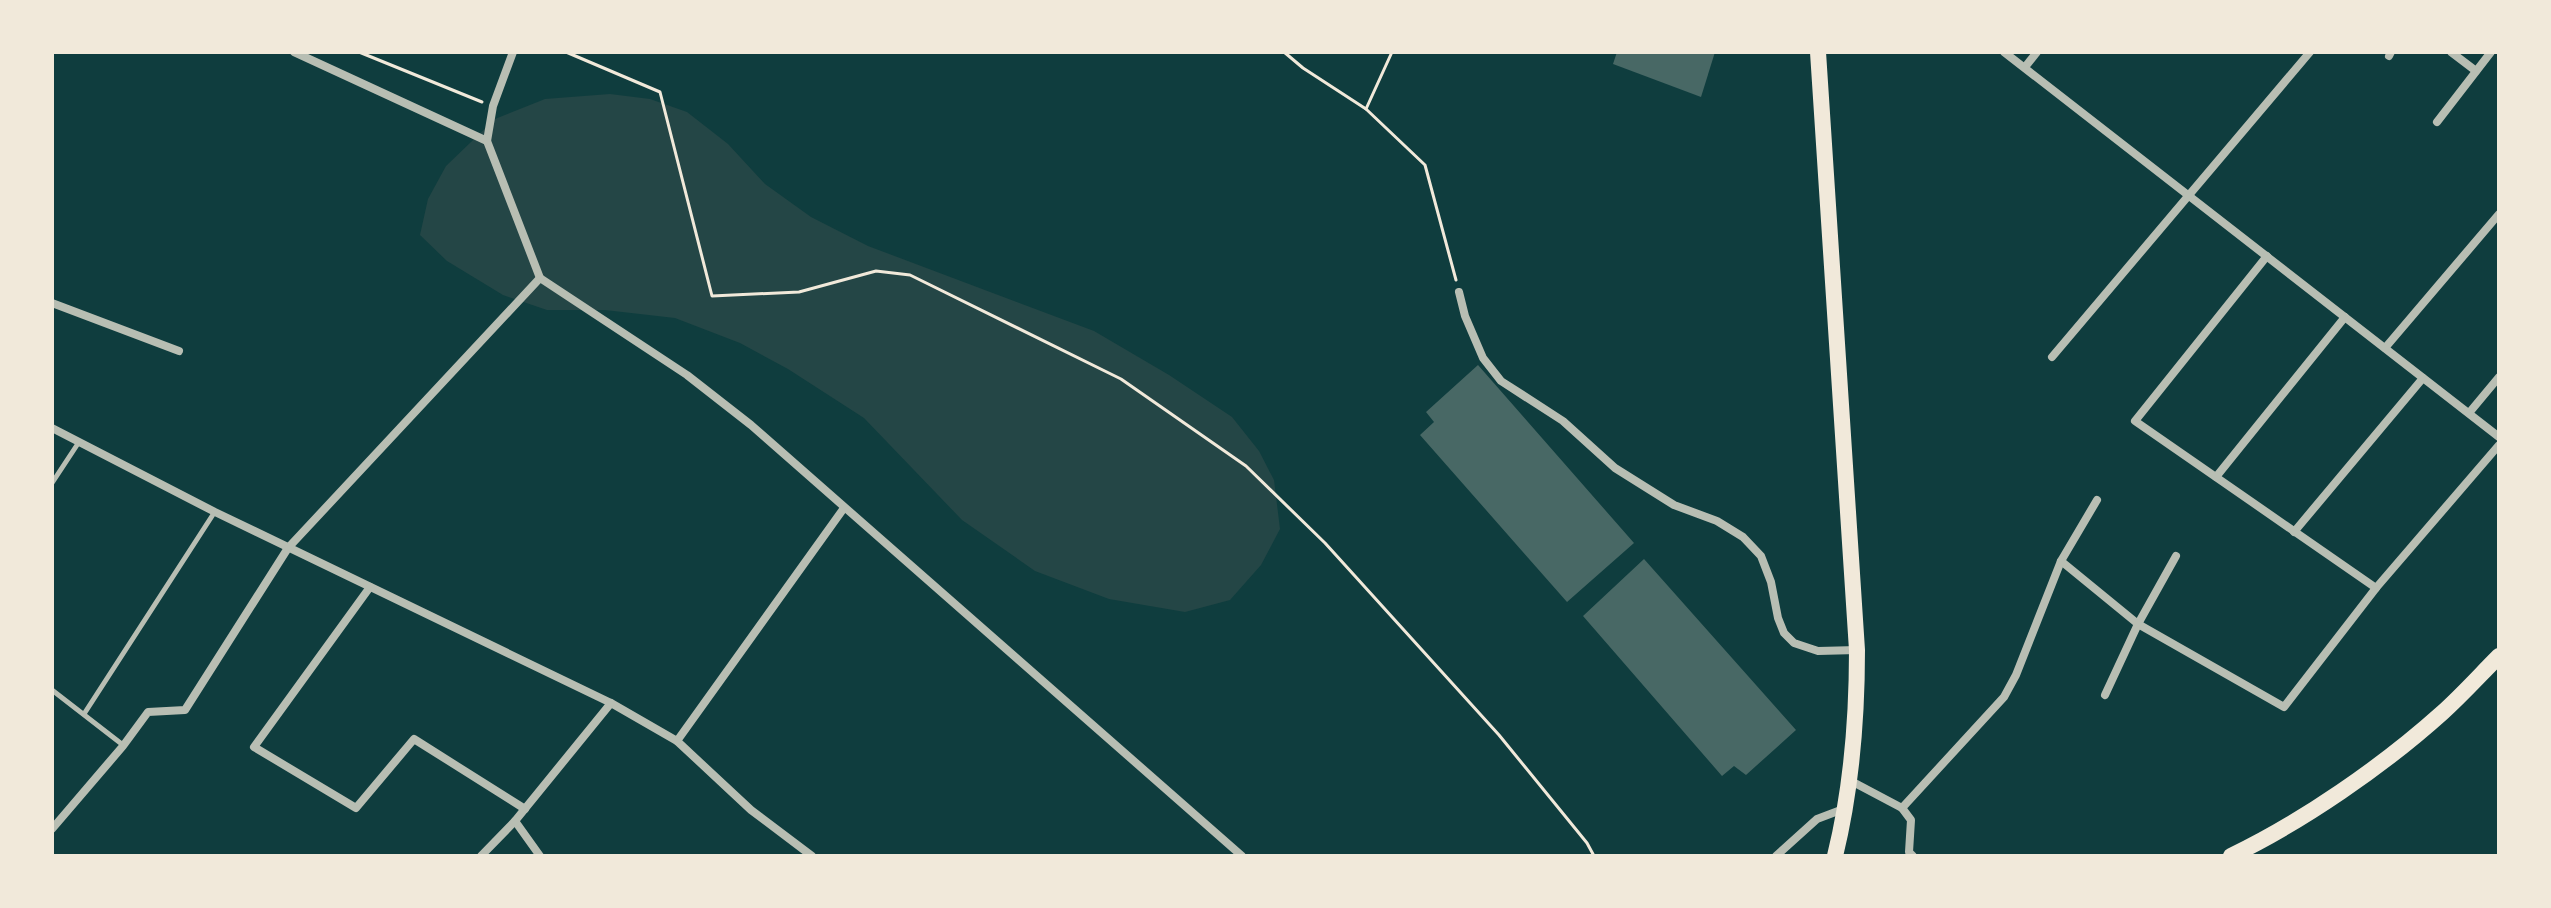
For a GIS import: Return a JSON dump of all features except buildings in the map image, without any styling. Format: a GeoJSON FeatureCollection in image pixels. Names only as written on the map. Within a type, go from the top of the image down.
{"type":"FeatureCollection","features":[{"type":"Feature","properties":{"kind":"main road"},"geometry":{"type":"LineString","coordinates":[[1818,52],[1857,650],[1851,781],[1835,856]]}},
{"type":"Feature","properties":{"kind":"main road"},"geometry":{"type":"LineString","coordinates":[[2231,856],[2321,803],[2376,766],[2442,713],[2499,656]]}},
{"type":"Feature","properties":{"kind":"street"},"geometry":{"type":"LineString","coordinates":[[294,52],[487,141]]}},
{"type":"Feature","properties":{"kind":"street"},"geometry":{"type":"LineString","coordinates":[[513,52],[493,106],[487,141],[540,278],[687,375],[751,425],[1242,856]]}},
{"type":"Feature","properties":{"kind":"street"},"geometry":{"type":"LineString","coordinates":[[2004,52],[2499,437]]}},
{"type":"Feature","properties":{"kind":"street"},"geometry":{"type":"LineString","coordinates":[[2025,67],[2037,52]]}},
{"type":"Feature","properties":{"kind":"street"},"geometry":{"type":"LineString","coordinates":[[2052,357],[2310,52]]}},
{"type":"Feature","properties":{"kind":"street"},"geometry":{"type":"LineString","coordinates":[[2451,52],[2476,71]]}},
{"type":"Feature","properties":{"kind":"street"},"geometry":{"type":"LineString","coordinates":[[2437,122],[2491,52]]}},
{"type":"Feature","properties":{"kind":"street"},"geometry":{"type":"LineString","coordinates":[[2385,348],[2499,214]]}},
{"type":"Feature","properties":{"kind":"street"},"geometry":{"type":"LineString","coordinates":[[2267,256],[2135,421],[2376,588]]}},
{"type":"Feature","properties":{"kind":"street"},"geometry":{"type":"LineString","coordinates":[[52,829],[148,712],[185,710],[288,548],[540,278]]}},
{"type":"Feature","properties":{"kind":"street"},"geometry":{"type":"LineString","coordinates":[[1459,292],[1465,316],[1483,358],[1501,381],[1563,421],[1615,468],[1674,505],[1717,521],[1743,537],[1761,556],[1771,582],[1778,618],[1784,633],[1794,643],[1818,651],[1857,650]]}},
{"type":"Feature","properties":{"kind":"street"},"geometry":{"type":"LineString","coordinates":[[52,303],[179,351]]}},
{"type":"Feature","properties":{"kind":"street"},"geometry":{"type":"LineString","coordinates":[[2216,477],[2345,317]]}},
{"type":"Feature","properties":{"kind":"street"},"geometry":{"type":"LineString","coordinates":[[2469,413],[2499,377]]}},
{"type":"Feature","properties":{"kind":"street"},"geometry":{"type":"LineString","coordinates":[[2294,532],[2423,378]]}},
{"type":"Feature","properties":{"kind":"street"},"geometry":{"type":"LineString","coordinates":[[52,428],[288,548],[611,703],[677,741],[751,810],[812,856]]}},
{"type":"Feature","properties":{"kind":"street"},"geometry":{"type":"LineString","coordinates":[[2061,561],[2138,624],[2284,707],[2376,588],[2499,445]]}},
{"type":"Feature","properties":{"kind":"street"},"geometry":{"type":"LineString","coordinates":[[1902,808],[2004,697],[2016,675],[2061,561],[2097,500]]}},
{"type":"Feature","properties":{"kind":"street"},"geometry":{"type":"LineString","coordinates":[[677,741],[844,508]]}},
{"type":"Feature","properties":{"kind":"street"},"geometry":{"type":"LineString","coordinates":[[2105,695],[2138,624],[2176,556]]}},
{"type":"Feature","properties":{"kind":"street"},"geometry":{"type":"LineString","coordinates":[[370,587],[254,747],[356,808],[414,739],[525,809]]}},
{"type":"Feature","properties":{"kind":"street"},"geometry":{"type":"LineString","coordinates":[[481,856],[515,821],[611,703]]}},
{"type":"Feature","properties":{"kind":"street"},"geometry":{"type":"LineString","coordinates":[[1851,781],[1902,808],[1911,820],[1909,852],[1913,856]]}},
{"type":"Feature","properties":{"kind":"street"},"geometry":{"type":"LineString","coordinates":[[1776,856],[1817,819],[1846,807]]}},
{"type":"Feature","properties":{"kind":"street"},"geometry":{"type":"LineString","coordinates":[[515,821],[540,856]]}},
{"type":"Feature","properties":{"kind":"lane"},"geometry":{"type":"LineString","coordinates":[[52,483],[80,441]]}},
{"type":"Feature","properties":{"kind":"lane"},"geometry":{"type":"LineString","coordinates":[[84,714],[215,512]]}},
{"type":"Feature","properties":{"kind":"lane"},"geometry":{"type":"LineString","coordinates":[[52,690],[123,746]]}},
{"type":"Feature","properties":{"kind":"path"},"geometry":{"type":"LineString","coordinates":[[359,52],[493,106]]}},
{"type":"Feature","properties":{"kind":"path"},"geometry":{"type":"LineString","coordinates":[[566,52],[660,92],[712,296],[799,292],[876,271],[910,275],[1121,379],[1246,466],[1325,543],[1499,735],[1587,843],[1594,856]]}},
{"type":"Feature","properties":{"kind":"path"},"geometry":{"type":"LineString","coordinates":[[1284,52],[1366,109],[1425,165],[1459,292]]}},
{"type":"Feature","properties":{"kind":"path"},"geometry":{"type":"LineString","coordinates":[[1366,109],[1392,52]]}},
{"type":"Feature","properties":{"kind":"shaded area"},"geometry":{"type":"Polygon","coordinates":[[[610,94],[650,99],[687,112],[728,144],[765,184],[811,217],[868,246],[1094,331],[1232,417],[1259,451],[1274,480],[1280,529],[1261,565],[1230,600],[1185,612],[1109,599],[1035,571],[962,520],[864,418],[788,369],[740,343],[675,318],[605,310],[547,310],[503,295],[447,261],[420,235],[428,199],[446,166],[495,119],[545,99],[610,94]]]}}]}
